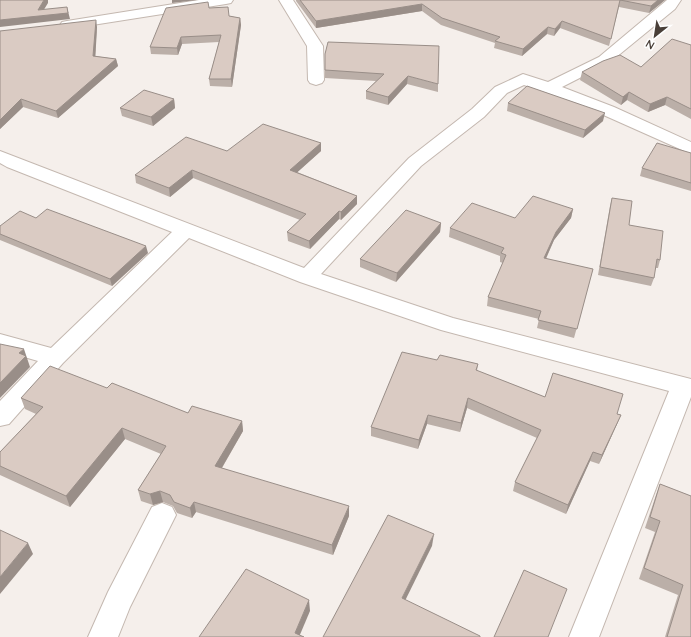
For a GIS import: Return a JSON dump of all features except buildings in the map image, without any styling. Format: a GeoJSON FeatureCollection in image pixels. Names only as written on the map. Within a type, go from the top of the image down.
{"type":"FeatureCollection","features":[{"type":"Feature","properties":{"kind":"street"},"geometry":{"type":"LineString","coordinates":[[56,26],[226,0]]}},
{"type":"Feature","properties":{"kind":"street"},"geometry":{"type":"LineString","coordinates":[[286,0],[315,46],[316,80]]}},
{"type":"Feature","properties":{"kind":"street"},"geometry":{"type":"LineString","coordinates":[[549,87],[604,60],[670,6],[674,0]]}},
{"type":"Feature","properties":{"kind":"street"},"geometry":{"type":"LineString","coordinates":[[307,277],[415,162],[478,113],[501,90],[523,79],[549,87],[623,116],[691,149]]}},
{"type":"Feature","properties":{"kind":"street"},"geometry":{"type":"LineString","coordinates":[[0,156],[13,163],[307,277],[449,325],[687,388],[584,637]]}},
{"type":"Feature","properties":{"kind":"street"},"geometry":{"type":"LineString","coordinates":[[0,417],[55,357],[186,230]]}},
{"type":"Feature","properties":{"kind":"street"},"geometry":{"type":"LineString","coordinates":[[0,342],[55,357]]}},
{"type":"Feature","properties":{"kind":"street"},"geometry":{"type":"LineString","coordinates":[[103,637],[162,515]]}}]}
